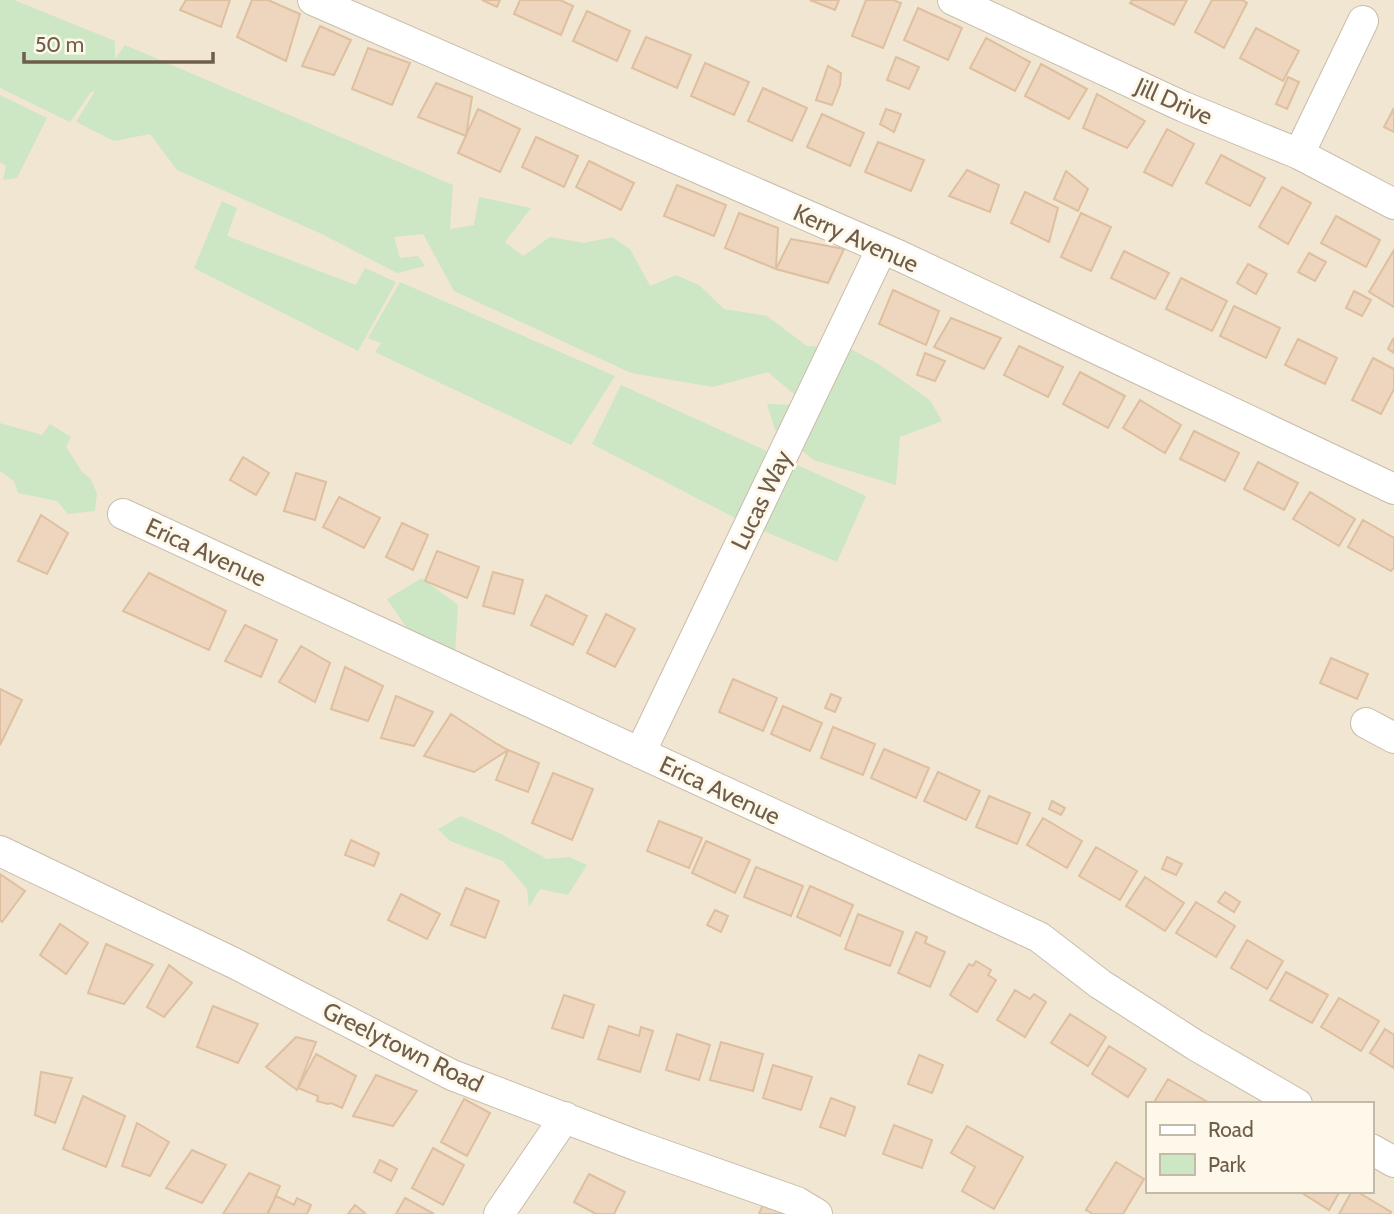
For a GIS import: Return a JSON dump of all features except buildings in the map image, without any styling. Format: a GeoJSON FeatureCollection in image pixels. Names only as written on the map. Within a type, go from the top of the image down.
{"type":"FeatureCollection","features":[{"type":"Feature","properties":{"kind":"street","name":"Kerry Avenue"},"geometry":{"type":"LineString","coordinates":[[313,0],[882,248],[1394,489]]}},
{"type":"Feature","properties":{"kind":"street","name":"Jill Drive"},"geometry":{"type":"LineString","coordinates":[[953,0],[1184,107],[1299,154],[1394,204]]}},
{"type":"Feature","properties":{"kind":"street"},"geometry":{"type":"LineString","coordinates":[[1299,154],[1363,21]]}},
{"type":"Feature","properties":{"kind":"street","name":"Lucas Way"},"geometry":{"type":"LineString","coordinates":[[640,753],[882,248]]}},
{"type":"Feature","properties":{"kind":"street","name":"Erica Avenue"},"geometry":{"type":"LineString","coordinates":[[123,513],[1039,937],[1100,984],[1195,1045],[1294,1102]]}},
{"type":"Feature","properties":{"kind":"street"},"geometry":{"type":"LineString","coordinates":[[1366,723],[1394,738]]}},
{"type":"Feature","properties":{"kind":"street","name":"Greelytown Road"},"geometry":{"type":"LineString","coordinates":[[0,851],[236,964],[452,1075],[638,1146],[796,1202],[817,1214]]}},
{"type":"Feature","properties":{"kind":"street"},"geometry":{"type":"LineString","coordinates":[[499,1214],[565,1117]]}},
{"type":"Feature","properties":{"kind":"street"},"geometry":{"type":"LineString","coordinates":[[1373,1150],[1394,1162]]}},
{"type":"Feature","properties":{"kind":"shaded area"},"geometry":{"type":"Polygon","coordinates":[[[0,0],[1394,0],[1394,1214],[0,1214],[0,0]]]}},
{"type":"Feature","properties":{"kind":"green space"},"geometry":{"type":"Polygon","coordinates":[[[0,0],[14,0],[115,41],[115,59],[125,45],[453,185],[450,229],[474,225],[479,197],[531,208],[505,242],[523,256],[550,237],[584,243],[612,237],[630,249],[650,286],[676,275],[699,285],[724,309],[767,316],[807,346],[849,348],[880,365],[930,400],[942,421],[900,437],[896,485],[814,460],[775,430],[767,404],[793,405],[795,395],[768,372],[713,387],[631,373],[454,291],[423,234],[394,237],[400,258],[418,256],[425,266],[397,273],[322,234],[177,170],[150,134],[114,141],[76,122],[95,91],[91,92],[70,122],[0,88],[0,0]]]}},
{"type":"Feature","properties":{"kind":"green space"},"geometry":{"type":"Polygon","coordinates":[[[0,95],[47,118],[17,178],[3,180],[6,166],[0,162],[0,95]]]}},
{"type":"Feature","properties":{"kind":"green space"},"geometry":{"type":"Polygon","coordinates":[[[222,201],[237,208],[227,236],[356,285],[365,268],[396,282],[358,351],[194,268],[222,201]]]}},
{"type":"Feature","properties":{"kind":"green space"},"geometry":{"type":"Polygon","coordinates":[[[400,282],[615,376],[571,445],[375,352],[381,343],[368,338],[400,282]]]}},
{"type":"Feature","properties":{"kind":"green space"},"geometry":{"type":"Polygon","coordinates":[[[621,385],[866,496],[837,562],[745,523],[592,444],[621,385]]]}},
{"type":"Feature","properties":{"kind":"green space"},"geometry":{"type":"Polygon","coordinates":[[[0,423],[42,435],[50,424],[71,437],[66,447],[82,472],[90,478],[97,493],[95,511],[68,514],[57,501],[18,493],[14,481],[0,471],[0,423]]]}},
{"type":"Feature","properties":{"kind":"green space"},"geometry":{"type":"Polygon","coordinates":[[[422,578],[458,605],[455,653],[411,634],[387,599],[422,578]]]}},
{"type":"Feature","properties":{"kind":"green space"},"geometry":{"type":"Polygon","coordinates":[[[461,816],[547,859],[569,857],[587,865],[568,895],[540,889],[529,907],[527,889],[503,861],[450,841],[438,829],[461,816]]]}}]}
